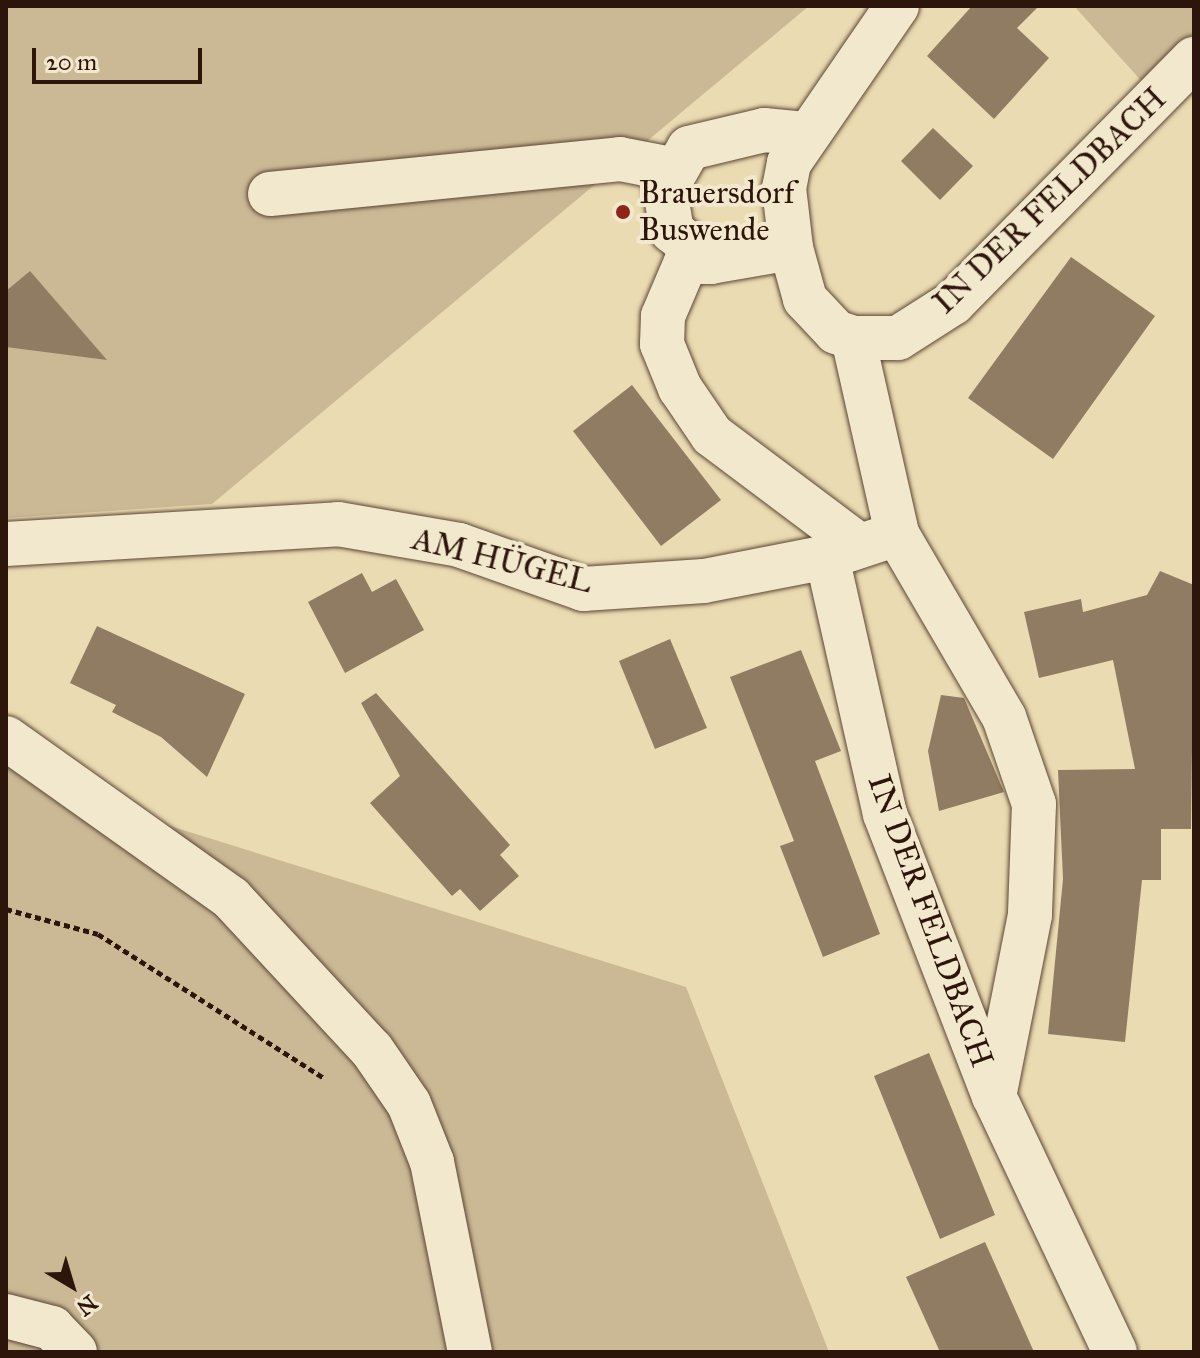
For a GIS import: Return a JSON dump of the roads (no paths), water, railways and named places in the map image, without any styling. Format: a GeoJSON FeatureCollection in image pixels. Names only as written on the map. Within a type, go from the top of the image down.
{"type":"FeatureCollection","features":[{"type":"Feature","properties":{"kind":"street"},"geometry":{"type":"LineString","coordinates":[[853,338],[836,332],[805,299],[791,248],[784,188],[805,134],[897,6]]}},
{"type":"Feature","properties":{"kind":"street","name":"IN DER FELDBACH"},"geometry":{"type":"LineString","coordinates":[[1115,1352],[994,1096],[885,814],[860,545],[853,338],[898,338],[953,303],[1194,59]]}},
{"type":"Feature","properties":{"kind":"street"},"geometry":{"type":"LineString","coordinates":[[791,248],[711,262],[672,231],[665,211],[672,169],[689,148],[712,139],[764,130],[805,134]]}},
{"type":"Feature","properties":{"kind":"street"},"geometry":{"type":"LineString","coordinates":[[270,194],[620,159],[672,169]]}},
{"type":"Feature","properties":{"kind":"street","name":"IN DER FELDBACH"},"geometry":{"type":"LineString","coordinates":[[711,262],[686,262],[663,316],[662,344],[680,388],[712,435],[860,545],[1004,717],[1034,804],[1030,915],[994,1096]]}},
{"type":"Feature","properties":{"kind":"street","name":"AM HÜGEL"},"geometry":{"type":"LineString","coordinates":[[6,544],[338,524],[459,545],[583,589],[704,581],[860,545]]}},
{"type":"Feature","properties":{"kind":"street"},"geometry":{"type":"LineString","coordinates":[[6,738],[231,898],[372,1050],[409,1104],[432,1162],[470,1352]]}},
{"type":"Feature","properties":{"kind":"street"},"geometry":{"type":"LineString","coordinates":[[6,1316],[52,1328],[75,1352]]}},
{"type":"Feature","properties":{"kind":"place","name":"Brauersdorf Buswende"},"geometry":{"type":"Point","coordinates":[623,212]}}]}
